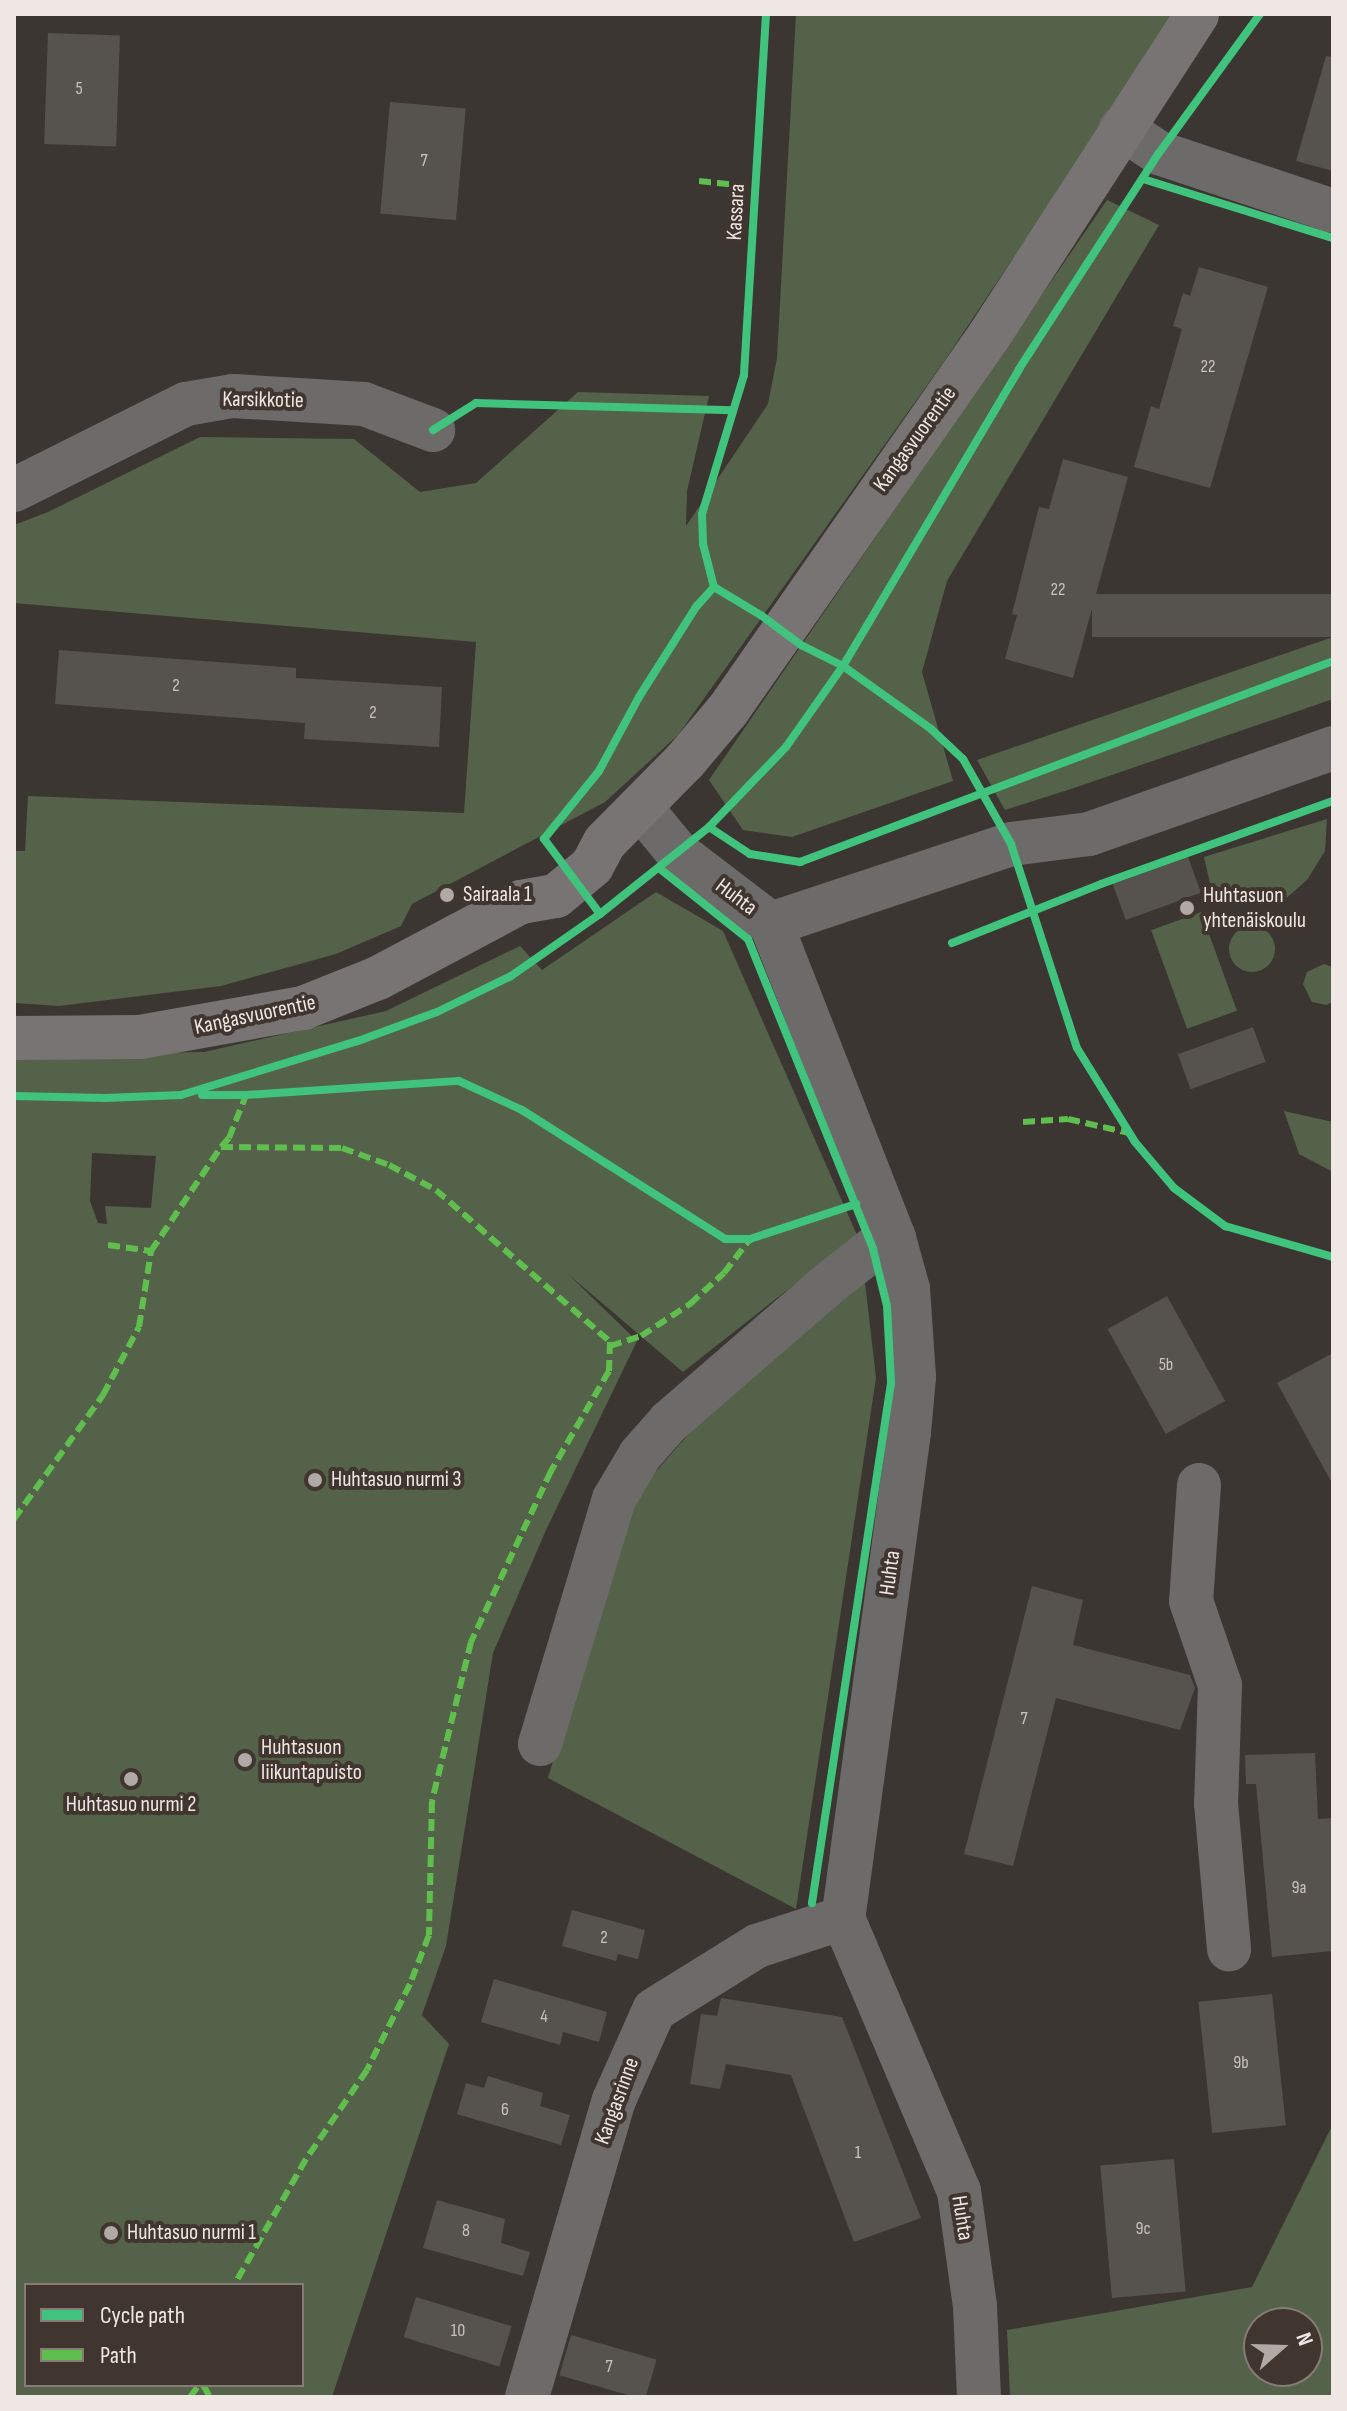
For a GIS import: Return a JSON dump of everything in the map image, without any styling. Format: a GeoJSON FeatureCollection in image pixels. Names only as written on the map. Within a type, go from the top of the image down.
{"type":"FeatureCollection","features":[{"type":"Feature","properties":{"kind":"main road","name":"Kangasvuorentie"},"geometry":{"type":"LineString","coordinates":[[14,1038],[140,1037],[303,1008],[378,978],[521,902],[556,896],[592,866],[605,842],[641,808],[728,710],[989,336],[1197,14]]}},
{"type":"Feature","properties":{"kind":"street"},"geometry":{"type":"LineString","coordinates":[[1121,128],[1159,153],[1333,211]]}},
{"type":"Feature","properties":{"kind":"street","name":"Karsikkotie"},"geometry":{"type":"LineString","coordinates":[[14,490],[186,404],[233,396],[364,404],[433,430]]}},
{"type":"Feature","properties":{"kind":"street"},"geometry":{"type":"LineString","coordinates":[[771,924],[1011,844],[1089,834],[1333,748]]}},
{"type":"Feature","properties":{"kind":"street","name":"Huhta"},"geometry":{"type":"LineString","coordinates":[[641,808],[678,853],[771,924],[894,1238],[908,1289],[914,1377],[843,1918],[959,2191],[975,2306],[979,2397]]}},
{"type":"Feature","properties":{"kind":"street"},"geometry":{"type":"LineString","coordinates":[[540,1744],[614,1499],[640,1455],[669,1422],[762,1341],[873,1249],[894,1238]]}},
{"type":"Feature","properties":{"kind":"street"},"geometry":{"type":"LineString","coordinates":[[1199,1485],[1191,1601],[1220,1685],[1216,1803],[1229,1949]]}},
{"type":"Feature","properties":{"kind":"street","name":"Kangasrinne"},"geometry":{"type":"LineString","coordinates":[[527,2397],[614,2100],[654,2010],[757,1946],[843,1918]]}},
{"type":"Feature","properties":{"kind":"green space"},"geometry":{"type":"Polygon","coordinates":[[[796,14],[1176,14],[945,360],[678,735],[605,802],[412,904],[401,926],[336,954],[221,986],[59,1006],[14,1003],[14,851],[25,851],[28,796],[464,813],[476,642],[14,603],[14,525],[48,512],[200,437],[354,439],[420,492],[476,483],[578,392],[709,396],[687,491],[686,526],[768,404],[777,358],[796,14]]]}},
{"type":"Feature","properties":{"kind":"green space"},"geometry":{"type":"Polygon","coordinates":[[[1107,200],[1159,225],[947,581],[922,672],[953,781],[792,837],[743,830],[709,780],[1107,200]]]}},
{"type":"Feature","properties":{"kind":"green space"},"geometry":{"type":"Polygon","coordinates":[[[1333,637],[1333,699],[1005,810],[977,760],[1333,637]]]}},
{"type":"Feature","properties":{"kind":"green space"},"geometry":{"type":"Polygon","coordinates":[[[1327,819],[1325,851],[1307,880],[1284,900],[1249,901],[1210,883],[1204,857],[1327,819]]]}},
{"type":"Feature","properties":{"kind":"green space","name":"Huhtasuon liikuntapuisto"},"geometry":{"type":"Polygon","coordinates":[[[656,892],[723,931],[857,1235],[683,1372],[568,1274],[637,1341],[546,1530],[493,1653],[446,1946],[422,2015],[449,2044],[332,2397],[14,2397],[14,1055],[204,1052],[386,1011],[520,946],[542,970],[656,892]],[[92,1153],[90,1201],[98,1223],[107,1224],[105,1206],[151,1208],[156,1156],[92,1153]]]}},
{"type":"Feature","properties":{"kind":"green space"},"geometry":{"type":"Polygon","coordinates":[[[1201,912],[1237,1011],[1187,1029],[1151,930],[1201,912]]]}},
{"type":"Feature","properties":{"kind":"green space"},"geometry":{"type":"Polygon","coordinates":[[[1252,926],[1269,932],[1275,949],[1269,966],[1252,972],[1235,966],[1229,949],[1235,932],[1252,926]]]}},
{"type":"Feature","properties":{"kind":"green space"},"geometry":{"type":"Polygon","coordinates":[[[1324,964],[1333,967],[1333,1002],[1326,1005],[1312,1002],[1303,984],[1307,972],[1324,964]]]}},
{"type":"Feature","properties":{"kind":"green space"},"geometry":{"type":"Polygon","coordinates":[[[1284,1111],[1333,1122],[1333,1172],[1299,1154],[1284,1111]]]}},
{"type":"Feature","properties":{"kind":"green space"},"geometry":{"type":"Polygon","coordinates":[[[864,1274],[876,1378],[796,1909],[548,1778],[632,1499],[726,1391],[864,1274]]]}},
{"type":"Feature","properties":{"kind":"green space"},"geometry":{"type":"Polygon","coordinates":[[[1333,2124],[1333,2397],[1010,2397],[1007,2330],[1252,2287],[1333,2124]]]}},
{"type":"Feature","properties":{"kind":"building"},"geometry":{"type":"Polygon","coordinates":[[[48,33],[120,36],[116,146],[44,144],[48,33]]]}},
{"type":"Feature","properties":{"kind":"building"},"geometry":{"type":"Polygon","coordinates":[[[1326,56],[1333,57],[1333,171],[1296,161],[1326,56]]]}},
{"type":"Feature","properties":{"kind":"building"},"geometry":{"type":"Polygon","coordinates":[[[390,102],[466,109],[456,220],[380,214],[390,102]]]}},
{"type":"Feature","properties":{"kind":"building"},"geometry":{"type":"Polygon","coordinates":[[[1199,267],[1268,287],[1210,488],[1134,467],[1151,406],[1159,409],[1182,329],[1173,326],[1183,293],[1190,296],[1199,267]]]}},
{"type":"Feature","properties":{"kind":"building"},"geometry":{"type":"Polygon","coordinates":[[[1063,459],[1128,477],[1073,678],[1005,659],[1017,615],[1012,614],[1039,507],[1049,509],[1063,459]]]}},
{"type":"Feature","properties":{"kind":"building"},"geometry":{"type":"Polygon","coordinates":[[[1092,594],[1333,594],[1333,637],[1092,637],[1092,594]]]}},
{"type":"Feature","properties":{"kind":"building"},"geometry":{"type":"Polygon","coordinates":[[[59,650],[296,668],[296,678],[442,687],[439,747],[304,739],[305,723],[55,704],[59,650]]]}},
{"type":"Feature","properties":{"kind":"building"},"geometry":{"type":"Polygon","coordinates":[[[1188,857],[1201,893],[1126,920],[1113,884],[1188,857]]]}},
{"type":"Feature","properties":{"kind":"building"},"geometry":{"type":"Polygon","coordinates":[[[1253,1027],[1266,1062],[1190,1089],[1178,1054],[1253,1027]]]}},
{"type":"Feature","properties":{"kind":"building"},"geometry":{"type":"Polygon","coordinates":[[[1167,1296],[1225,1401],[1166,1434],[1108,1329],[1167,1296]]]}},
{"type":"Feature","properties":{"kind":"building"},"geometry":{"type":"Polygon","coordinates":[[[1333,1353],[1333,1485],[1277,1383],[1333,1353]]]}},
{"type":"Feature","properties":{"kind":"building"},"geometry":{"type":"Polygon","coordinates":[[[1032,1586],[1083,1600],[1073,1645],[1190,1675],[1195,1688],[1180,1730],[1056,1698],[1013,1866],[964,1854],[1032,1586]]]}},
{"type":"Feature","properties":{"kind":"building"},"geometry":{"type":"Polygon","coordinates":[[[1315,1753],[1318,1819],[1333,1818],[1333,1951],[1272,1957],[1256,1784],[1246,1784],[1245,1755],[1315,1753]]]}},
{"type":"Feature","properties":{"kind":"building"},"geometry":{"type":"Polygon","coordinates":[[[572,1910],[645,1930],[638,1959],[618,1954],[616,1961],[562,1946],[572,1910]]]}},
{"type":"Feature","properties":{"kind":"building"},"geometry":{"type":"Polygon","coordinates":[[[494,1979],[607,2012],[599,2042],[563,2032],[560,2045],[481,2022],[494,1979]]]}},
{"type":"Feature","properties":{"kind":"building"},"geometry":{"type":"Polygon","coordinates":[[[1272,1994],[1286,2125],[1212,2133],[1198,2002],[1272,1994]]]}},
{"type":"Feature","properties":{"kind":"building"},"geometry":{"type":"Polygon","coordinates":[[[721,1998],[842,2017],[921,2218],[854,2242],[791,2075],[726,2064],[720,2089],[690,2084],[701,2014],[717,2016],[721,1998]]]}},
{"type":"Feature","properties":{"kind":"building"},"geometry":{"type":"Polygon","coordinates":[[[488,2076],[543,2093],[540,2106],[570,2115],[561,2145],[457,2114],[466,2083],[484,2088],[488,2076]]]}},
{"type":"Feature","properties":{"kind":"building"},"geometry":{"type":"Polygon","coordinates":[[[1174,2159],[1186,2291],[1112,2298],[1100,2165],[1174,2159]]]}},
{"type":"Feature","properties":{"kind":"building"},"geometry":{"type":"Polygon","coordinates":[[[437,2200],[505,2219],[501,2243],[530,2252],[523,2276],[423,2248],[437,2200]]]}},
{"type":"Feature","properties":{"kind":"building"},"geometry":{"type":"Polygon","coordinates":[[[416,2297],[512,2326],[499,2366],[404,2337],[416,2297]]]}},
{"type":"Feature","properties":{"kind":"building"},"geometry":{"type":"Polygon","coordinates":[[[571,2335],[657,2360],[646,2397],[635,2397],[559,2375],[571,2335]]]}},
{"type":"Feature","properties":{"kind":"marked path"},"geometry":{"type":"LineString","coordinates":[[699,181],[756,187]]}},
{"type":"Feature","properties":{"kind":"marked path"},"geometry":{"type":"LineString","coordinates":[[221,1147],[229,1138],[246,1095]]}},
{"type":"Feature","properties":{"kind":"marked path"},"geometry":{"type":"LineString","coordinates":[[1023,1122],[1068,1119],[1129,1133]]}},
{"type":"Feature","properties":{"kind":"marked path"},"geometry":{"type":"LineString","coordinates":[[14,1519],[103,1395],[139,1327],[151,1251],[221,1147],[342,1148],[389,1165],[436,1190],[610,1342],[609,1371],[551,1471],[471,1642],[432,1801],[429,1935],[410,1984],[367,2070],[306,2159],[235,2283]]}},
{"type":"Feature","properties":{"kind":"marked path"},"geometry":{"type":"LineString","coordinates":[[610,1346],[641,1336],[690,1304],[724,1273],[750,1239]]}},
{"type":"Feature","properties":{"kind":"marked path"},"geometry":{"type":"LineString","coordinates":[[108,1245],[151,1251]]}},
{"type":"Feature","properties":{"kind":"marked path"},"geometry":{"type":"LineString","coordinates":[[190,2397],[198,2387]]}},
{"type":"Feature","properties":{"kind":"marked path"},"geometry":{"type":"LineString","coordinates":[[204,2387],[210,2397]]}},
{"type":"Feature","properties":{"kind":"cycle path","name":"Kassara"},"geometry":{"type":"LineString","coordinates":[[766,14],[744,375],[702,514],[703,544],[714,587],[762,616],[801,645],[843,666],[931,729],[963,759],[1011,844],[1077,1048],[1135,1142],[1174,1188],[1225,1226],[1333,1257]]}},
{"type":"Feature","properties":{"kind":"cycle path"},"geometry":{"type":"LineString","coordinates":[[14,1096],[105,1098],[181,1095],[358,1041],[437,1012],[511,976],[600,914],[709,827],[786,747],[843,666],[1019,369],[1159,153],[1260,14]]}},
{"type":"Feature","properties":{"kind":"cycle path"},"geometry":{"type":"LineString","coordinates":[[1143,179],[1333,238]]}},
{"type":"Feature","properties":{"kind":"cycle path"},"geometry":{"type":"LineString","coordinates":[[433,430],[476,403],[732,410]]}},
{"type":"Feature","properties":{"kind":"cycle path"},"geometry":{"type":"LineString","coordinates":[[600,914],[544,839],[599,771],[639,697],[696,607],[714,587]]}},
{"type":"Feature","properties":{"kind":"cycle path"},"geometry":{"type":"LineString","coordinates":[[709,827],[750,854],[800,862],[1333,661]]}},
{"type":"Feature","properties":{"kind":"cycle path"},"geometry":{"type":"LineString","coordinates":[[952,943],[1101,884],[1333,801]]}},
{"type":"Feature","properties":{"kind":"cycle path"},"geometry":{"type":"LineString","coordinates":[[659,868],[748,939],[873,1249],[887,1306],[891,1383],[812,1903]]}},
{"type":"Feature","properties":{"kind":"cycle path"},"geometry":{"type":"LineString","coordinates":[[202,1095],[459,1081],[522,1110],[725,1239],[750,1239],[856,1204]]}},
{"type":"Feature","properties":{"kind":"place","name":"Sairaala 1"},"geometry":{"type":"Point","coordinates":[447,895]}},
{"type":"Feature","properties":{"kind":"place","name":"Huhtasuon yhtenäiskoulu"},"geometry":{"type":"Point","coordinates":[1187,908]}},
{"type":"Feature","properties":{"kind":"place","name":"Huhtasuo nurmi 3"},"geometry":{"type":"Point","coordinates":[315,1480]}},
{"type":"Feature","properties":{"kind":"place","name":"Huhtasuon liikuntapuisto"},"geometry":{"type":"Point","coordinates":[245,1760]}},
{"type":"Feature","properties":{"kind":"place","name":"Huhtasuo nurmi 2"},"geometry":{"type":"Point","coordinates":[131,1779]}},
{"type":"Feature","properties":{"kind":"place","name":"Huhtasuo nurmi 1"},"geometry":{"type":"Point","coordinates":[111,2233]}}]}
